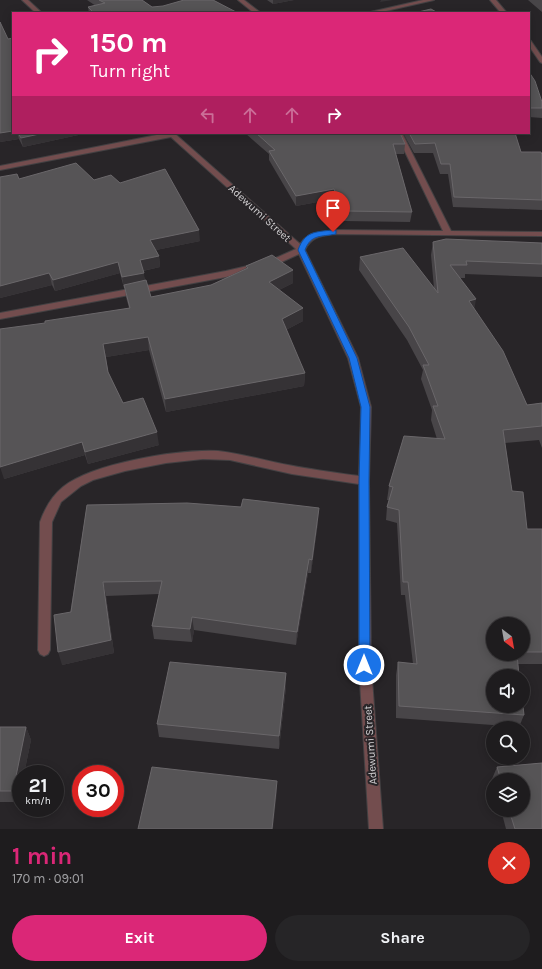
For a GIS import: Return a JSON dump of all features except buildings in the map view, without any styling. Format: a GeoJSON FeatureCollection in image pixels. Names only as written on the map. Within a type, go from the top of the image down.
{"type":"FeatureCollection","features":[{"type":"Feature","properties":{"kind":"street"},"geometry":{"type":"LineString","coordinates":[[25,0],[38,12]]}},
{"type":"Feature","properties":{"kind":"street"},"geometry":{"type":"LineString","coordinates":[[241,0],[257,12]]}},
{"type":"Feature","properties":{"kind":"street"},"geometry":{"type":"LineString","coordinates":[[374,12],[431,0]]}},
{"type":"Feature","properties":{"kind":"street"},"geometry":{"type":"LineString","coordinates":[[493,0],[503,12]]}},
{"type":"Feature","properties":{"kind":"street"},"geometry":{"type":"LineString","coordinates":[[530,43],[542,60]]}},
{"type":"Feature","properties":{"kind":"street"},"geometry":{"type":"LineString","coordinates":[[0,168],[171,134]]}},
{"type":"Feature","properties":{"kind":"street","name":"Adewumi Street"},"geometry":{"type":"LineString","coordinates":[[171,134],[301,250],[353,358],[366,407],[364,481],[364,665],[376,829]]}},
{"type":"Feature","properties":{"kind":"street"},"geometry":{"type":"LineString","coordinates":[[399,134],[448,233]]}},
{"type":"Feature","properties":{"kind":"street"},"geometry":{"type":"LineString","coordinates":[[0,316],[226,274],[272,263],[301,250],[304,242],[312,235],[333,232],[542,234]]}},
{"type":"Feature","properties":{"kind":"street"},"geometry":{"type":"LineString","coordinates":[[44,650],[46,522],[55,501],[78,482],[96,475],[139,464],[192,456],[217,455],[364,481]]}},
{"type":"Feature","properties":{"kind":"route"},"geometry":{"type":"LineString","coordinates":[[333,232],[312,235],[304,242],[301,250],[353,358],[366,407],[364,481],[364,665]]}}]}
